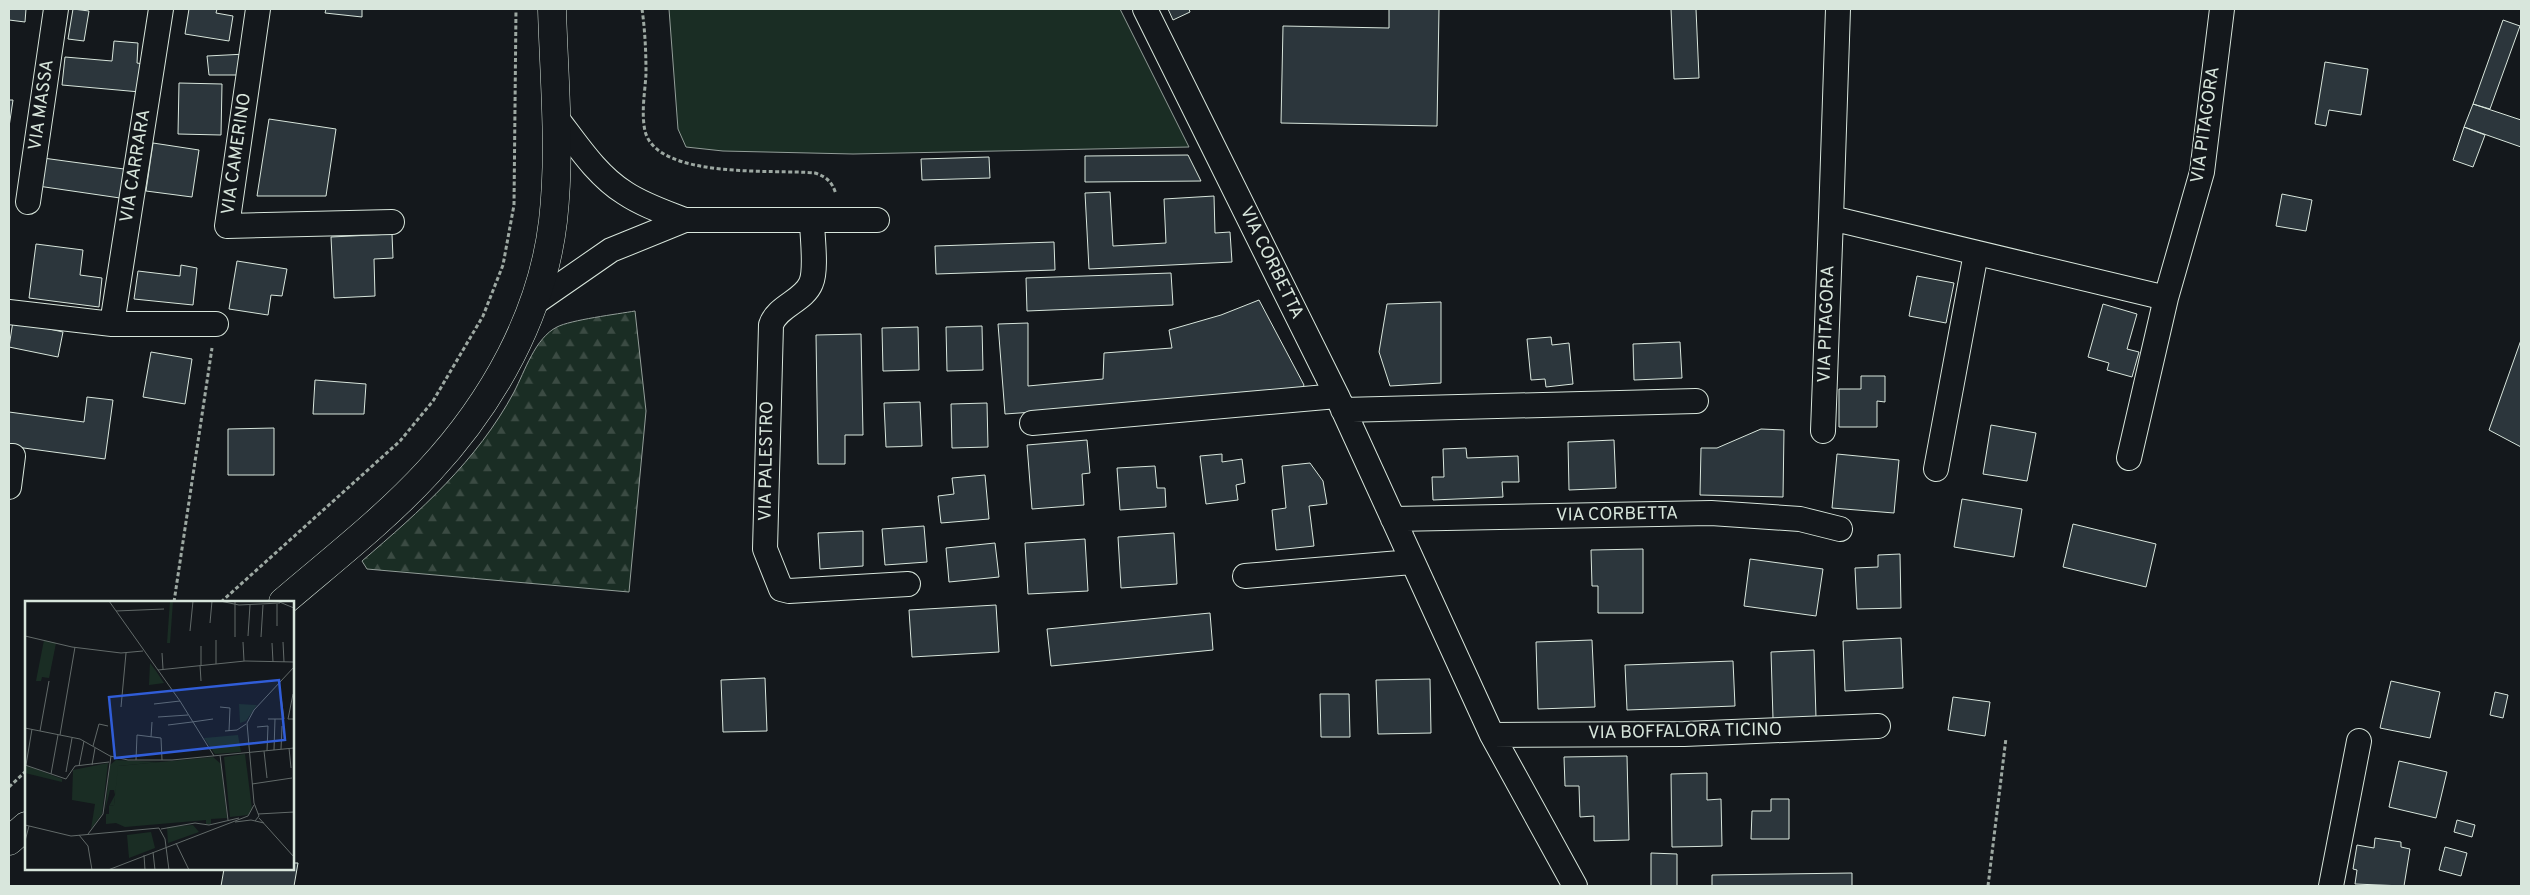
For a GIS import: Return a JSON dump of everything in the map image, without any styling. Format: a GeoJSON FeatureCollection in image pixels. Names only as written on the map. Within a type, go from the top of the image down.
{"type":"FeatureCollection","features":[{"type":"Feature","properties":{"kind":"street","name":"VIA MASSA"},"geometry":{"type":"LineString","coordinates":[[28,202],[56,9]]}},
{"type":"Feature","properties":{"kind":"street","name":"VIA CARRARA"},"geometry":{"type":"LineString","coordinates":[[112,324],[161,9]]}},
{"type":"Feature","properties":{"kind":"street","name":"VIA CAMERINO"},"geometry":{"type":"LineString","coordinates":[[258,9],[227,226],[392,222]]}},
{"type":"Feature","properties":{"kind":"street"},"geometry":{"type":"LineString","coordinates":[[284,601],[386,513],[444,454],[489,394],[514,348],[533,304],[547,255],[552,222],[556,183],[552,9]]}},
{"type":"Feature","properties":{"kind":"street","name":"VIA CORBETTA"},"geometry":{"type":"LineString","coordinates":[[1145,9],[1340,403],[1492,735],[1575,886]]}},
{"type":"Feature","properties":{"kind":"street","name":"VIA PITAGORA"},"geometry":{"type":"LineString","coordinates":[[1823,431],[1838,9]]}},
{"type":"Feature","properties":{"kind":"street","name":"VIA PITAGORA"},"geometry":{"type":"LineString","coordinates":[[2129,458],[2166,298],[2202,172],[2222,9]]}},
{"type":"Feature","properties":{"kind":"street"},"geometry":{"type":"LineString","coordinates":[[555,116],[593,164],[614,186],[636,200],[684,220],[877,220]]}},
{"type":"Feature","properties":{"kind":"street"},"geometry":{"type":"LineString","coordinates":[[1831,218],[2166,298]]}},
{"type":"Feature","properties":{"kind":"street"},"geometry":{"type":"LineString","coordinates":[[533,304],[612,250],[684,220]]}},
{"type":"Feature","properties":{"kind":"street","name":"VIA PALESTRO"},"geometry":{"type":"LineString","coordinates":[[812,220],[811,282],[805,291],[774,317],[771,325],[765,550],[781,589],[789,591],[908,584]]}},
{"type":"Feature","properties":{"kind":"street"},"geometry":{"type":"LineString","coordinates":[[1936,469],[1976,253]]}},
{"type":"Feature","properties":{"kind":"street"},"geometry":{"type":"LineString","coordinates":[[9,312],[112,324],[216,324]]}},
{"type":"Feature","properties":{"kind":"street"},"geometry":{"type":"LineString","coordinates":[[1032,423],[1340,403],[1696,401]]}},
{"type":"Feature","properties":{"kind":"street"},"geometry":{"type":"LineString","coordinates":[[9,456],[13,456],[9,486]]}},
{"type":"Feature","properties":{"kind":"street","name":"VIA CORBETTA"},"geometry":{"type":"LineString","coordinates":[[1393,519],[1711,513],[1800,519],[1840,528]]}},
{"type":"Feature","properties":{"kind":"street"},"geometry":{"type":"LineString","coordinates":[[1245,576],[1412,562]]}},
{"type":"Feature","properties":{"kind":"street","name":"VIA BOFFALORA TICINO"},"geometry":{"type":"LineString","coordinates":[[1492,735],[1684,734],[1878,726]]}},
{"type":"Feature","properties":{"kind":"street"},"geometry":{"type":"LineString","coordinates":[[2330,886],[2359,741]]}},
{"type":"Feature","properties":{"kind":"street"},"geometry":{"type":"LineString","coordinates":[[9,841],[25,827]]}},
{"type":"Feature","properties":{"kind":"path"},"geometry":{"type":"LineString","coordinates":[[222,601],[400,441],[433,401],[483,316],[503,265],[514,206],[516,9]]}},
{"type":"Feature","properties":{"kind":"path"},"geometry":{"type":"LineString","coordinates":[[642,9],[646,48],[644,120],[649,139],[656,148],[667,156],[692,164],[740,169],[802,171],[824,176],[834,188],[838,220]]}},
{"type":"Feature","properties":{"kind":"path"},"geometry":{"type":"LineString","coordinates":[[174,601],[216,324]]}},
{"type":"Feature","properties":{"kind":"path"},"geometry":{"type":"LineString","coordinates":[[1988,886],[2006,738]]}},
{"type":"Feature","properties":{"kind":"path"},"geometry":{"type":"LineString","coordinates":[[9,787],[25,773]]}},
{"type":"Feature","properties":{"kind":"green space"},"geometry":{"type":"Polygon","coordinates":[[[669,9],[1120,9],[1189,147],[853,154],[723,151],[686,147],[678,129],[669,9]]]}},
{"type":"Feature","properties":{"kind":"green space"},"geometry":{"type":"Polygon","coordinates":[[[635,311],[646,411],[629,592],[367,569],[362,561],[446,484],[483,440],[514,392],[537,347],[549,332],[563,324],[635,311]]]}},
{"type":"Feature","properties":{"kind":"building"},"geometry":{"type":"Polygon","coordinates":[[[9,9],[26,9],[25,22],[9,20],[9,9]]]}},
{"type":"Feature","properties":{"kind":"building"},"geometry":{"type":"Polygon","coordinates":[[[73,9],[89,11],[84,41],[68,39],[73,9]]]}},
{"type":"Feature","properties":{"kind":"building"},"geometry":{"type":"Polygon","coordinates":[[[189,9],[217,9],[216,13],[233,16],[229,41],[185,34],[189,9]]]}},
{"type":"Feature","properties":{"kind":"building"},"geometry":{"type":"Polygon","coordinates":[[[326,9],[362,9],[362,17],[325,13],[326,9]]]}},
{"type":"Feature","properties":{"kind":"building"},"geometry":{"type":"Polygon","coordinates":[[[1168,9],[1189,9],[1190,12],[1173,20],[1168,9]]]}},
{"type":"Feature","properties":{"kind":"building"},"geometry":{"type":"Polygon","coordinates":[[[1389,9],[1439,9],[1437,126],[1281,123],[1283,26],[1389,28],[1389,9]]]}},
{"type":"Feature","properties":{"kind":"building"},"geometry":{"type":"Polygon","coordinates":[[[1671,9],[1696,9],[1699,78],[1674,79],[1671,9]]]}},
{"type":"Feature","properties":{"kind":"building"},"geometry":{"type":"Polygon","coordinates":[[[2503,20],[2520,26],[2490,109],[2473,104],[2503,20]]]}},
{"type":"Feature","properties":{"kind":"building"},"geometry":{"type":"Polygon","coordinates":[[[114,41],[138,43],[137,63],[143,64],[140,92],[62,85],[65,57],[112,61],[114,41]]]}},
{"type":"Feature","properties":{"kind":"building"},"geometry":{"type":"Polygon","coordinates":[[[246,54],[242,75],[209,75],[207,56],[246,54]]]}},
{"type":"Feature","properties":{"kind":"building"},"geometry":{"type":"Polygon","coordinates":[[[2325,62],[2368,69],[2361,115],[2329,110],[2326,126],[2315,124],[2325,62]]]}},
{"type":"Feature","properties":{"kind":"building"},"geometry":{"type":"Polygon","coordinates":[[[179,83],[222,84],[221,135],[178,134],[179,83]]]}},
{"type":"Feature","properties":{"kind":"building"},"geometry":{"type":"Polygon","coordinates":[[[9,100],[13,100],[9,127],[9,100]]]}},
{"type":"Feature","properties":{"kind":"building"},"geometry":{"type":"Polygon","coordinates":[[[2473,104],[2521,120],[2521,147],[2464,127],[2473,104]]]}},
{"type":"Feature","properties":{"kind":"building"},"geometry":{"type":"Polygon","coordinates":[[[269,119],[336,129],[326,196],[257,196],[269,119]]]}},
{"type":"Feature","properties":{"kind":"building"},"geometry":{"type":"Polygon","coordinates":[[[2464,127],[2485,135],[2473,167],[2453,160],[2464,127]]]}},
{"type":"Feature","properties":{"kind":"building"},"geometry":{"type":"Polygon","coordinates":[[[153,143],[199,150],[192,197],[146,191],[153,143]]]}},
{"type":"Feature","properties":{"kind":"building"},"geometry":{"type":"Polygon","coordinates":[[[1188,155],[1201,181],[1085,182],[1085,156],[1188,155]]]}},
{"type":"Feature","properties":{"kind":"building"},"geometry":{"type":"Polygon","coordinates":[[[989,157],[990,178],[922,180],[921,159],[989,157]]]}},
{"type":"Feature","properties":{"kind":"building"},"geometry":{"type":"Polygon","coordinates":[[[43,158],[124,169],[120,198],[38,186],[43,158]]]}},
{"type":"Feature","properties":{"kind":"building"},"geometry":{"type":"Polygon","coordinates":[[[1110,192],[1113,246],[1166,243],[1164,199],[1214,196],[1215,233],[1230,232],[1232,262],[1089,269],[1085,193],[1110,192]]]}},
{"type":"Feature","properties":{"kind":"building"},"geometry":{"type":"Polygon","coordinates":[[[2282,194],[2312,200],[2306,231],[2276,226],[2282,194]]]}},
{"type":"Feature","properties":{"kind":"building"},"geometry":{"type":"Polygon","coordinates":[[[392,234],[393,258],[374,259],[375,296],[334,298],[331,237],[392,234]]]}},
{"type":"Feature","properties":{"kind":"building"},"geometry":{"type":"Polygon","coordinates":[[[1054,242],[1055,270],[936,274],[935,246],[1054,242]]]}},
{"type":"Feature","properties":{"kind":"building"},"geometry":{"type":"Polygon","coordinates":[[[36,244],[83,250],[80,275],[102,278],[99,307],[29,298],[36,244]]]}},
{"type":"Feature","properties":{"kind":"building"},"geometry":{"type":"Polygon","coordinates":[[[237,261],[287,269],[282,296],[271,295],[268,315],[229,309],[237,261]]]}},
{"type":"Feature","properties":{"kind":"building"},"geometry":{"type":"Polygon","coordinates":[[[181,265],[197,268],[193,305],[134,299],[138,271],[180,276],[181,265]]]}},
{"type":"Feature","properties":{"kind":"building"},"geometry":{"type":"Polygon","coordinates":[[[1171,273],[1173,305],[1027,311],[1026,278],[1171,273]]]}},
{"type":"Feature","properties":{"kind":"building"},"geometry":{"type":"Polygon","coordinates":[[[1917,276],[1954,283],[1946,323],[1909,316],[1917,276]]]}},
{"type":"Feature","properties":{"kind":"building"},"geometry":{"type":"Polygon","coordinates":[[[1259,300],[1304,385],[1300,393],[1005,414],[998,324],[1028,323],[1028,386],[1103,379],[1104,353],[1172,348],[1169,330],[1221,315],[1259,300]]]}},
{"type":"Feature","properties":{"kind":"building"},"geometry":{"type":"Polygon","coordinates":[[[1441,302],[1441,383],[1390,386],[1379,352],[1387,304],[1441,302]]]}},
{"type":"Feature","properties":{"kind":"building"},"geometry":{"type":"Polygon","coordinates":[[[2103,304],[2137,314],[2127,349],[2139,352],[2132,377],[2107,370],[2109,363],[2088,357],[2103,304]]]}},
{"type":"Feature","properties":{"kind":"building"},"geometry":{"type":"Polygon","coordinates":[[[13,321],[63,332],[58,357],[9,347],[13,321]]]}},
{"type":"Feature","properties":{"kind":"building"},"geometry":{"type":"Polygon","coordinates":[[[982,326],[983,370],[947,371],[946,327],[982,326]]]}},
{"type":"Feature","properties":{"kind":"building"},"geometry":{"type":"Polygon","coordinates":[[[918,327],[919,370],[883,371],[882,328],[918,327]]]}},
{"type":"Feature","properties":{"kind":"building"},"geometry":{"type":"Polygon","coordinates":[[[861,334],[863,435],[845,435],[845,464],[818,464],[816,335],[861,334]]]}},
{"type":"Feature","properties":{"kind":"building"},"geometry":{"type":"Polygon","coordinates":[[[1551,337],[1552,345],[1569,343],[1573,384],[1546,387],[1545,379],[1531,380],[1527,339],[1551,337]]]}},
{"type":"Feature","properties":{"kind":"building"},"geometry":{"type":"Polygon","coordinates":[[[2521,340],[2521,447],[2489,430],[2521,340]]]}},
{"type":"Feature","properties":{"kind":"building"},"geometry":{"type":"Polygon","coordinates":[[[1680,342],[1682,378],[1634,380],[1633,344],[1680,342]]]}},
{"type":"Feature","properties":{"kind":"building"},"geometry":{"type":"Polygon","coordinates":[[[151,352],[192,359],[185,404],[143,397],[151,352]]]}},
{"type":"Feature","properties":{"kind":"building"},"geometry":{"type":"Polygon","coordinates":[[[1861,376],[1885,376],[1885,402],[1877,401],[1877,427],[1839,427],[1839,389],[1861,389],[1861,376]]]}},
{"type":"Feature","properties":{"kind":"building"},"geometry":{"type":"Polygon","coordinates":[[[315,380],[366,384],[364,414],[313,414],[315,380]]]}},
{"type":"Feature","properties":{"kind":"building"},"geometry":{"type":"Polygon","coordinates":[[[87,397],[113,400],[105,459],[9,446],[9,412],[84,422],[87,397]]]}},
{"type":"Feature","properties":{"kind":"building"},"geometry":{"type":"Polygon","coordinates":[[[920,402],[922,446],[886,447],[884,403],[920,402]]]}},
{"type":"Feature","properties":{"kind":"building"},"geometry":{"type":"Polygon","coordinates":[[[987,403],[988,447],[952,448],[951,404],[987,403]]]}},
{"type":"Feature","properties":{"kind":"building"},"geometry":{"type":"Polygon","coordinates":[[[1991,425],[2036,433],[2027,481],[1983,474],[1991,425]]]}},
{"type":"Feature","properties":{"kind":"building"},"geometry":{"type":"Polygon","coordinates":[[[274,428],[274,475],[228,475],[228,429],[274,428]]]}},
{"type":"Feature","properties":{"kind":"building"},"geometry":{"type":"Polygon","coordinates":[[[1761,429],[1784,430],[1783,497],[1700,495],[1701,448],[1717,448],[1761,429]]]}},
{"type":"Feature","properties":{"kind":"building"},"geometry":{"type":"Polygon","coordinates":[[[1087,440],[1090,473],[1082,474],[1084,505],[1032,509],[1027,445],[1087,440]]]}},
{"type":"Feature","properties":{"kind":"building"},"geometry":{"type":"Polygon","coordinates":[[[1614,440],[1616,488],[1569,490],[1568,442],[1614,440]]]}},
{"type":"Feature","properties":{"kind":"building"},"geometry":{"type":"Polygon","coordinates":[[[1466,448],[1467,458],[1518,456],[1519,482],[1502,482],[1503,497],[1433,500],[1432,477],[1444,477],[1443,449],[1466,448]]]}},
{"type":"Feature","properties":{"kind":"building"},"geometry":{"type":"Polygon","coordinates":[[[1222,454],[1222,462],[1242,459],[1245,483],[1236,485],[1238,500],[1206,504],[1200,456],[1222,454]]]}},
{"type":"Feature","properties":{"kind":"building"},"geometry":{"type":"Polygon","coordinates":[[[1837,454],[1899,460],[1894,513],[1832,508],[1837,454]]]}},
{"type":"Feature","properties":{"kind":"building"},"geometry":{"type":"Polygon","coordinates":[[[1310,463],[1323,481],[1327,504],[1309,506],[1314,546],[1276,550],[1272,510],[1286,508],[1282,466],[1310,463]]]}},
{"type":"Feature","properties":{"kind":"building"},"geometry":{"type":"Polygon","coordinates":[[[1155,466],[1157,488],[1165,488],[1166,507],[1120,510],[1117,468],[1155,466]]]}},
{"type":"Feature","properties":{"kind":"building"},"geometry":{"type":"Polygon","coordinates":[[[985,475],[989,519],[941,523],[938,496],[954,494],[952,478],[985,475]]]}},
{"type":"Feature","properties":{"kind":"building"},"geometry":{"type":"Polygon","coordinates":[[[1962,499],[2022,509],[2014,557],[1954,547],[1962,499]]]}},
{"type":"Feature","properties":{"kind":"building"},"geometry":{"type":"Polygon","coordinates":[[[2073,524],[2156,544],[2146,587],[2063,567],[2073,524]]]}},
{"type":"Feature","properties":{"kind":"building"},"geometry":{"type":"Polygon","coordinates":[[[924,526],[927,562],[885,565],[882,529],[924,526]]]}},
{"type":"Feature","properties":{"kind":"building"},"geometry":{"type":"Polygon","coordinates":[[[863,531],[863,566],[820,569],[818,533],[863,531]]]}},
{"type":"Feature","properties":{"kind":"building"},"geometry":{"type":"Polygon","coordinates":[[[1174,533],[1177,584],[1121,588],[1118,537],[1174,533]]]}},
{"type":"Feature","properties":{"kind":"building"},"geometry":{"type":"Polygon","coordinates":[[[1085,539],[1088,591],[1028,594],[1025,543],[1085,539]]]}},
{"type":"Feature","properties":{"kind":"building"},"geometry":{"type":"Polygon","coordinates":[[[995,543],[999,577],[949,582],[946,548],[995,543]]]}},
{"type":"Feature","properties":{"kind":"building"},"geometry":{"type":"Polygon","coordinates":[[[1643,549],[1643,613],[1598,613],[1598,586],[1592,586],[1591,550],[1643,549]]]}},
{"type":"Feature","properties":{"kind":"building"},"geometry":{"type":"Polygon","coordinates":[[[1900,554],[1901,608],[1857,609],[1855,568],[1878,567],[1878,555],[1900,554]]]}},
{"type":"Feature","properties":{"kind":"building"},"geometry":{"type":"Polygon","coordinates":[[[1750,559],[1823,569],[1816,616],[1744,606],[1750,559]]]}},
{"type":"Feature","properties":{"kind":"building"},"geometry":{"type":"Polygon","coordinates":[[[996,605],[999,652],[912,657],[909,610],[996,605]]]}},
{"type":"Feature","properties":{"kind":"building"},"geometry":{"type":"Polygon","coordinates":[[[1210,613],[1213,650],[1051,666],[1047,629],[1210,613]]]}},
{"type":"Feature","properties":{"kind":"building"},"geometry":{"type":"Polygon","coordinates":[[[1901,638],[1903,688],[1845,691],[1843,641],[1901,638]]]}},
{"type":"Feature","properties":{"kind":"building"},"geometry":{"type":"Polygon","coordinates":[[[1592,640],[1595,707],[1538,709],[1536,642],[1592,640]]]}},
{"type":"Feature","properties":{"kind":"building"},"geometry":{"type":"Polygon","coordinates":[[[1814,650],[1816,718],[1773,719],[1771,652],[1814,650]]]}},
{"type":"Feature","properties":{"kind":"building"},"geometry":{"type":"Polygon","coordinates":[[[1733,661],[1735,706],[1627,710],[1625,665],[1733,661]]]}},
{"type":"Feature","properties":{"kind":"building"},"geometry":{"type":"Polygon","coordinates":[[[765,678],[767,731],[723,732],[721,680],[765,678]]]}},
{"type":"Feature","properties":{"kind":"building"},"geometry":{"type":"Polygon","coordinates":[[[1430,679],[1431,733],[1378,734],[1376,680],[1430,679]]]}},
{"type":"Feature","properties":{"kind":"building"},"geometry":{"type":"Polygon","coordinates":[[[2391,681],[2440,692],[2430,738],[2380,728],[2391,681]]]}},
{"type":"Feature","properties":{"kind":"building"},"geometry":{"type":"Polygon","coordinates":[[[2495,692],[2508,695],[2503,718],[2490,715],[2495,692]]]}},
{"type":"Feature","properties":{"kind":"building"},"geometry":{"type":"Polygon","coordinates":[[[1320,694],[1349,694],[1350,737],[1321,737],[1320,694]]]}},
{"type":"Feature","properties":{"kind":"building"},"geometry":{"type":"Polygon","coordinates":[[[1953,697],[1990,702],[1985,736],[1948,730],[1953,697]]]}},
{"type":"Feature","properties":{"kind":"building"},"geometry":{"type":"Polygon","coordinates":[[[1627,756],[1629,840],[1594,841],[1594,816],[1580,817],[1579,786],[1565,786],[1564,757],[1627,756]]]}},
{"type":"Feature","properties":{"kind":"building"},"geometry":{"type":"Polygon","coordinates":[[[2399,761],[2447,772],[2436,818],[2389,807],[2399,761]]]}},
{"type":"Feature","properties":{"kind":"building"},"geometry":{"type":"Polygon","coordinates":[[[1707,773],[1707,800],[1721,799],[1722,846],[1672,847],[1671,774],[1707,773]]]}},
{"type":"Feature","properties":{"kind":"building"},"geometry":{"type":"Polygon","coordinates":[[[1771,799],[1789,799],[1789,839],[1751,839],[1752,811],[1771,811],[1771,799]]]}},
{"type":"Feature","properties":{"kind":"building"},"geometry":{"type":"Polygon","coordinates":[[[2457,820],[2475,825],[2472,837],[2454,832],[2457,820]]]}},
{"type":"Feature","properties":{"kind":"building"},"geometry":{"type":"Polygon","coordinates":[[[2375,838],[2401,842],[2401,847],[2410,849],[2404,886],[2355,884],[2357,870],[2353,869],[2357,845],[2374,848],[2375,838]]]}},
{"type":"Feature","properties":{"kind":"building"},"geometry":{"type":"Polygon","coordinates":[[[2445,847],[2467,853],[2461,876],[2439,870],[2445,847]]]}},
{"type":"Feature","properties":{"kind":"building"},"geometry":{"type":"Polygon","coordinates":[[[1651,853],[1677,854],[1677,886],[1651,886],[1651,853]]]}},
{"type":"Feature","properties":{"kind":"building"},"geometry":{"type":"Polygon","coordinates":[[[294,863],[298,863],[294,886],[221,886],[224,870],[294,870],[294,863]]]}},
{"type":"Feature","properties":{"kind":"building"},"geometry":{"type":"Polygon","coordinates":[[[1852,873],[1852,886],[1712,886],[1712,875],[1852,873]]]}}]}
